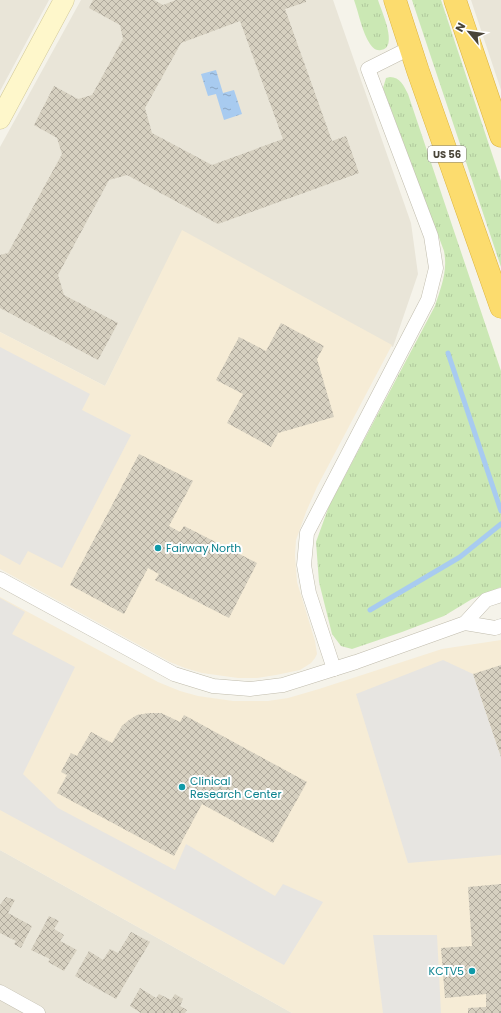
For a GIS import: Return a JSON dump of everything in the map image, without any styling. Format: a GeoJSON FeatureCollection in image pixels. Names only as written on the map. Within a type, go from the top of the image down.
{"type":"FeatureCollection","features":[{"type":"Feature","properties":{"kind":"highway","name":"US 56"},"geometry":{"type":"LineString","coordinates":[[395,0],[410,48],[501,307]]}},
{"type":"Feature","properties":{"kind":"highway"},"geometry":{"type":"LineString","coordinates":[[456,0],[501,136]]}},
{"type":"Feature","properties":{"kind":"street"},"geometry":{"type":"LineString","coordinates":[[0,119],[64,0]]}},
{"type":"Feature","properties":{"kind":"street"},"geometry":{"type":"LineString","coordinates":[[334,669],[309,593],[304,564],[308,533],[428,300],[436,268],[431,236],[368,69],[410,48]]}},
{"type":"Feature","properties":{"kind":"street"},"geometry":{"type":"LineString","coordinates":[[0,579],[174,674],[213,686],[250,689],[283,685],[334,669],[466,623],[495,628],[501,626]]}},
{"type":"Feature","properties":{"kind":"street"},"geometry":{"type":"LineString","coordinates":[[466,623],[486,600],[501,595]]}},
{"type":"Feature","properties":{"kind":"street"},"geometry":{"type":"LineString","coordinates":[[0,992],[38,1013]]}},
{"type":"Feature","properties":{"kind":"shaded area"},"geometry":{"type":"Polygon","coordinates":[[[0,0],[49,0],[0,91],[0,0]]]}},
{"type":"Feature","properties":{"kind":"shaded area"},"geometry":{"type":"Polygon","coordinates":[[[81,0],[333,0],[411,223],[418,274],[393,347],[182,233],[105,386],[0,332],[0,147],[81,0]]]}},
{"type":"Feature","properties":{"kind":"shaded area"},"geometry":{"type":"Polygon","coordinates":[[[471,0],[501,0],[501,90],[471,0]]]}},
{"type":"Feature","properties":{"kind":"shaded area"},"geometry":{"type":"Polygon","coordinates":[[[182,230],[392,345],[317,487],[296,540],[295,555],[297,582],[315,641],[317,654],[311,663],[300,670],[257,678],[238,678],[202,673],[185,668],[170,662],[0,569],[0,332],[105,386],[182,230]]]}},
{"type":"Feature","properties":{"kind":"shaded area"},"geometry":{"type":"Polygon","coordinates":[[[0,347],[90,394],[82,410],[131,435],[62,568],[28,551],[20,565],[0,554],[0,347]]]}},
{"type":"Feature","properties":{"kind":"shaded area"},"geometry":{"type":"Polygon","coordinates":[[[0,597],[158,682],[180,691],[198,696],[233,701],[268,701],[288,698],[442,649],[501,640],[501,1013],[292,1013],[0,850],[0,597]]]}},
{"type":"Feature","properties":{"kind":"shaded area"},"geometry":{"type":"Polygon","coordinates":[[[0,598],[25,612],[12,634],[75,667],[23,774],[58,808],[175,870],[186,844],[275,896],[283,884],[323,902],[284,965],[0,810],[0,598]]]}},
{"type":"Feature","properties":{"kind":"shaded area"},"geometry":{"type":"Polygon","coordinates":[[[443,660],[473,674],[501,757],[501,855],[408,863],[356,694],[443,660]]]}},
{"type":"Feature","properties":{"kind":"shaded area"},"geometry":{"type":"Polygon","coordinates":[[[0,850],[292,1013],[0,1013],[0,850]]]}},
{"type":"Feature","properties":{"kind":"shaded area"},"geometry":{"type":"Polygon","coordinates":[[[373,935],[437,935],[441,1013],[383,1013],[373,935]]]}},
{"type":"Feature","properties":{"kind":"green space"},"geometry":{"type":"Polygon","coordinates":[[[354,0],[378,0],[389,36],[389,43],[386,48],[378,50],[373,48],[370,44],[354,0]]]}},
{"type":"Feature","properties":{"kind":"green space"},"geometry":{"type":"Polygon","coordinates":[[[412,0],[441,0],[501,181],[501,267],[412,0]]]}},
{"type":"Feature","properties":{"kind":"green space"},"geometry":{"type":"Polygon","coordinates":[[[390,77],[399,80],[408,94],[501,371],[501,587],[472,599],[444,616],[352,649],[341,646],[332,634],[319,582],[316,542],[329,506],[435,306],[443,279],[445,265],[444,251],[383,88],[386,78],[390,77]]]}},
{"type":"Feature","properties":{"kind":"water"},"geometry":{"type":"Polygon","coordinates":[[[216,70],[223,93],[234,90],[242,114],[224,120],[216,94],[208,96],[201,74],[216,70]]]}},
{"type":"Feature","properties":{"kind":"building"},"geometry":{"type":"Polygon","coordinates":[[[93,0],[154,0],[163,5],[176,0],[306,0],[306,2],[285,9],[332,141],[346,136],[359,173],[218,224],[127,175],[109,180],[58,275],[64,295],[118,323],[98,360],[0,308],[0,255],[8,253],[62,154],[57,138],[34,125],[54,86],[78,99],[92,95],[123,39],[120,25],[89,8],[93,0]],[[240,21],[181,43],[145,108],[152,133],[212,165],[283,139],[240,21]]]}},
{"type":"Feature","properties":{"kind":"building"},"geometry":{"type":"Polygon","coordinates":[[[281,323],[324,346],[317,359],[334,417],[278,433],[271,447],[227,423],[243,394],[216,380],[239,337],[266,351],[281,323]]]}},
{"type":"Feature","properties":{"kind":"building","name":"Fairway North"},"geometry":{"type":"Polygon","coordinates":[[[139,454],[193,481],[169,526],[180,532],[184,526],[257,563],[229,618],[155,580],[159,574],[148,568],[124,614],[70,585],[139,454]]]}},
{"type":"Feature","properties":{"kind":"building"},"geometry":{"type":"Polygon","coordinates":[[[501,665],[501,757],[473,674],[501,665]]]}},
{"type":"Feature","properties":{"kind":"building","name":"Clinical Research Center"},"geometry":{"type":"Polygon","coordinates":[[[161,713],[180,722],[184,715],[307,782],[273,843],[202,804],[174,856],[57,793],[67,775],[61,772],[71,753],[77,756],[91,732],[112,743],[122,726],[129,720],[137,715],[161,713]]]}},
{"type":"Feature","properties":{"kind":"building","name":"KCTV5"},"geometry":{"type":"Polygon","coordinates":[[[501,884],[501,1013],[468,1013],[468,1008],[486,1007],[486,994],[445,998],[441,948],[472,946],[468,887],[501,884]]]}},
{"type":"Feature","properties":{"kind":"building"},"geometry":{"type":"Polygon","coordinates":[[[6,897],[15,900],[8,913],[32,926],[21,948],[14,944],[16,941],[0,933],[0,905],[6,897]]]}},
{"type":"Feature","properties":{"kind":"building"},"geometry":{"type":"Polygon","coordinates":[[[49,916],[59,921],[54,929],[64,935],[60,941],[77,950],[64,971],[48,962],[50,959],[31,950],[49,916]]]}},
{"type":"Feature","properties":{"kind":"building"},"geometry":{"type":"Polygon","coordinates":[[[131,932],[150,942],[116,999],[75,976],[89,951],[103,960],[110,949],[118,953],[131,932]]]}},
{"type":"Feature","properties":{"kind":"building"},"geometry":{"type":"Polygon","coordinates":[[[140,988],[156,998],[159,994],[171,1000],[175,994],[183,999],[180,1006],[187,1010],[185,1013],[141,1013],[130,1006],[140,988]]]}},
{"type":"Feature","properties":{"kind":"waterway"},"geometry":{"type":"LineString","coordinates":[[448,353],[501,511]]}},
{"type":"Feature","properties":{"kind":"waterway"},"geometry":{"type":"LineString","coordinates":[[370,610],[460,557],[501,524]]}},
{"type":"Feature","properties":{"kind":"place","name":"Fairway North"},"geometry":{"type":"Point","coordinates":[158,548]}},
{"type":"Feature","properties":{"kind":"place","name":"Clinical Research Center"},"geometry":{"type":"Point","coordinates":[182,787]}},
{"type":"Feature","properties":{"kind":"place","name":"KCTV5"},"geometry":{"type":"Point","coordinates":[472,971]}}]}
